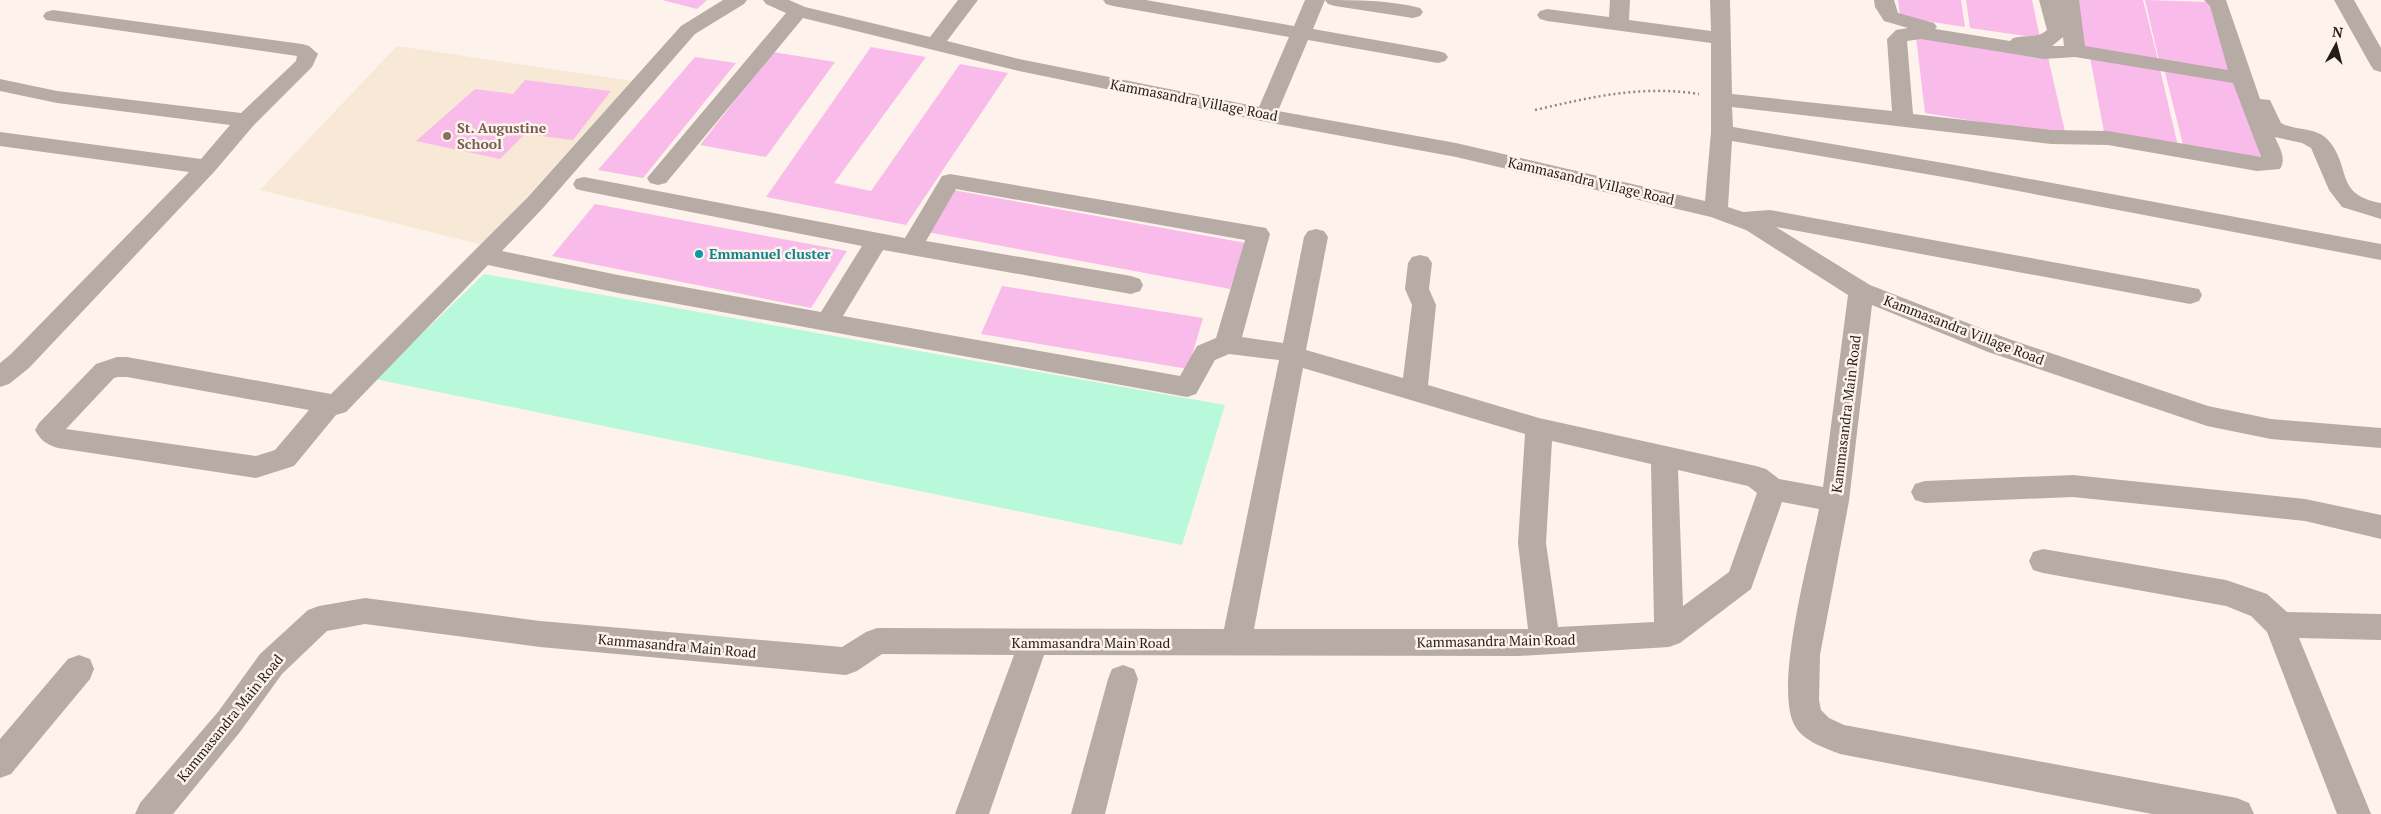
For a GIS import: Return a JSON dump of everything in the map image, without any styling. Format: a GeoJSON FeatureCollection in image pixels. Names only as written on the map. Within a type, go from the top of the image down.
{"type":"FeatureCollection","features":[{"type":"Feature","properties":{"kind":"street"},"geometry":{"type":"LineString","coordinates":[[330,404],[284,458],[270,464],[256,466],[58,438],[48,430],[105,372],[117,367],[127,367],[337,405],[535,203],[688,30],[736,0]]}},
{"type":"Feature","properties":{"kind":"street","name":"Kammasandra Village Road"},"geometry":{"type":"LineString","coordinates":[[773,0],[798,12],[1019,65],[1266,115],[1456,150],[1716,211],[1754,224],[1861,291],[1997,345],[2208,416],[2271,429],[2381,438]]}},
{"type":"Feature","properties":{"kind":"street"},"geometry":{"type":"LineString","coordinates":[[934,45],[968,0]]}},
{"type":"Feature","properties":{"kind":"street"},"geometry":{"type":"LineString","coordinates":[[1113,0],[1438,57]]}},
{"type":"Feature","properties":{"kind":"street"},"geometry":{"type":"LineString","coordinates":[[1266,115],[1315,0]]}},
{"type":"Feature","properties":{"kind":"street"},"geometry":{"type":"LineString","coordinates":[[1335,0],[1413,12]]}},
{"type":"Feature","properties":{"kind":"street"},"geometry":{"type":"LineString","coordinates":[[1619,25],[1620,0]]}},
{"type":"Feature","properties":{"kind":"street"},"geometry":{"type":"LineString","coordinates":[[1716,211],[1722,132],[1720,0]]}},
{"type":"Feature","properties":{"kind":"street"},"geometry":{"type":"LineString","coordinates":[[1884,0],[1885,7],[1892,17],[1911,24],[2014,42],[2044,42],[2057,32],[2049,0]]}},
{"type":"Feature","properties":{"kind":"street"},"geometry":{"type":"LineString","coordinates":[[2069,0],[2075,51]]}},
{"type":"Feature","properties":{"kind":"street"},"geometry":{"type":"LineString","coordinates":[[1722,99],[2051,137],[2108,138],[2257,164],[2272,164],[2272,157],[2241,78],[2219,4],[2214,0]]}},
{"type":"Feature","properties":{"kind":"street"},"geometry":{"type":"LineString","coordinates":[[2222,0],[2272,127],[2286,134],[2311,138],[2317,142],[2321,146],[2344,199],[2362,208],[2381,211]]}},
{"type":"Feature","properties":{"kind":"street"},"geometry":{"type":"LineString","coordinates":[[2344,0],[2381,66]]}},
{"type":"Feature","properties":{"kind":"street"},"geometry":{"type":"LineString","coordinates":[[658,178],[798,12]]}},
{"type":"Feature","properties":{"kind":"street"},"geometry":{"type":"LineString","coordinates":[[1547,15],[1721,38]]}},
{"type":"Feature","properties":{"kind":"street"},"geometry":{"type":"LineString","coordinates":[[0,377],[20,361],[206,167],[246,120],[305,63],[308,54],[302,50],[53,16]]}},
{"type":"Feature","properties":{"kind":"street"},"geometry":{"type":"LineString","coordinates":[[1903,119],[1897,39],[1904,34],[1922,33],[2044,53],[2075,51],[2241,78]]}},
{"type":"Feature","properties":{"kind":"street"},"geometry":{"type":"LineString","coordinates":[[0,85],[57,96],[246,120]]}},
{"type":"Feature","properties":{"kind":"street"},"geometry":{"type":"LineString","coordinates":[[1722,132],[1955,172],[2381,252]]}},
{"type":"Feature","properties":{"kind":"street"},"geometry":{"type":"LineString","coordinates":[[0,139],[206,167]]}},
{"type":"Feature","properties":{"kind":"street"},"geometry":{"type":"LineString","coordinates":[[911,247],[950,181],[1258,234],[1227,344]]}},
{"type":"Feature","properties":{"kind":"street"},"geometry":{"type":"LineString","coordinates":[[584,184],[877,241],[1131,285]]}},
{"type":"Feature","properties":{"kind":"street"},"geometry":{"type":"LineString","coordinates":[[1742,219],[1770,218],[2190,295]]}},
{"type":"Feature","properties":{"kind":"street"},"geometry":{"type":"LineString","coordinates":[[1236,643],[1316,237]]}},
{"type":"Feature","properties":{"kind":"street"},"geometry":{"type":"LineString","coordinates":[[827,322],[877,241]]}},
{"type":"Feature","properties":{"kind":"street"},"geometry":{"type":"LineString","coordinates":[[485,256],[618,284],[1187,387],[1206,353],[1227,344],[1292,353],[1539,428],[1756,477],[1772,489],[1741,580],[1669,634]]}},
{"type":"Feature","properties":{"kind":"street"},"geometry":{"type":"LineString","coordinates":[[1415,390],[1424,304],[1418,290],[1420,263]]}},
{"type":"Feature","properties":{"kind":"street","name":"Kammasandra Main Road"},"geometry":{"type":"LineString","coordinates":[[1772,489],[1835,501],[1861,291]]}},
{"type":"Feature","properties":{"kind":"street"},"geometry":{"type":"LineString","coordinates":[[1539,428],[1532,543],[1545,642]]}},
{"type":"Feature","properties":{"kind":"street"},"geometry":{"type":"LineString","coordinates":[[1664,456],[1669,634]]}},
{"type":"Feature","properties":{"kind":"street"},"geometry":{"type":"LineString","coordinates":[[1925,492],[2073,486],[2305,510],[2381,527]]}},
{"type":"Feature","properties":{"kind":"street"},"geometry":{"type":"LineString","coordinates":[[1835,501],[1805,655],[1803,700],[1808,718],[1818,728],[1840,738],[1957,762],[2237,814]]}},
{"type":"Feature","properties":{"kind":"street"},"geometry":{"type":"LineString","coordinates":[[2043,561],[2226,593],[2254,601],[2267,609],[2279,625],[2354,814]]}},
{"type":"Feature","properties":{"kind":"street","name":"Kammasandra Main Road"},"geometry":{"type":"LineString","coordinates":[[152,814],[229,722],[271,664],[319,619],[365,611],[540,634],[846,661],[877,641],[1545,642],[1669,634]]}},
{"type":"Feature","properties":{"kind":"street"},"geometry":{"type":"LineString","coordinates":[[2279,625],[2381,627]]}},
{"type":"Feature","properties":{"kind":"street"},"geometry":{"type":"LineString","coordinates":[[972,814],[1033,642]]}},
{"type":"Feature","properties":{"kind":"street"},"geometry":{"type":"LineString","coordinates":[[0,762],[79,669]]}},
{"type":"Feature","properties":{"kind":"street"},"geometry":{"type":"LineString","coordinates":[[1088,814],[1123,679]]}},
{"type":"Feature","properties":{"kind":"path"},"geometry":{"type":"LineString","coordinates":[[1535,110],[1622,90],[1670,89]]}},
{"type":"Feature","properties":{"kind":"shaded area","name":"St. Augustine School"},"geometry":{"type":"Polygon","coordinates":[[[397,46],[632,81],[483,245],[260,190],[397,46]]]}},
{"type":"Feature","properties":{"kind":"green space"},"geometry":{"type":"Polygon","coordinates":[[[484,274],[1225,405],[1182,545],[375,379],[484,274]]]}},
{"type":"Feature","properties":{"kind":"building"},"geometry":{"type":"Polygon","coordinates":[[[662,0],[707,0],[697,9],[662,0]]]}},
{"type":"Feature","properties":{"kind":"building"},"geometry":{"type":"Polygon","coordinates":[[[1898,0],[1961,0],[1965,27],[1900,17],[1898,0]]]}},
{"type":"Feature","properties":{"kind":"building"},"geometry":{"type":"Polygon","coordinates":[[[1966,0],[2032,0],[2040,38],[1970,28],[1966,0]]]}},
{"type":"Feature","properties":{"kind":"building"},"geometry":{"type":"Polygon","coordinates":[[[2075,0],[2143,0],[2158,60],[2083,48],[2075,0]]]}},
{"type":"Feature","properties":{"kind":"building"},"geometry":{"type":"Polygon","coordinates":[[[2145,0],[2210,2],[2230,72],[2159,60],[2145,0]]]}},
{"type":"Feature","properties":{"kind":"building"},"geometry":{"type":"Polygon","coordinates":[[[1916,37],[2048,57],[2066,136],[1925,113],[1916,37]]]}},
{"type":"Feature","properties":{"kind":"building"},"geometry":{"type":"Polygon","coordinates":[[[871,47],[926,57],[834,183],[871,191],[960,64],[1008,73],[906,225],[766,197],[871,47]]]}},
{"type":"Feature","properties":{"kind":"building"},"geometry":{"type":"Polygon","coordinates":[[[773,52],[835,62],[766,157],[700,145],[773,52]]]}},
{"type":"Feature","properties":{"kind":"building"},"geometry":{"type":"Polygon","coordinates":[[[695,57],[736,63],[643,178],[598,170],[695,57]]]}},
{"type":"Feature","properties":{"kind":"building"},"geometry":{"type":"Polygon","coordinates":[[[2090,57],[2160,69],[2178,146],[2104,132],[2090,57]]]}},
{"type":"Feature","properties":{"kind":"building"},"geometry":{"type":"Polygon","coordinates":[[[2164,68],[2237,80],[2261,159],[2183,145],[2164,68]]]}},
{"type":"Feature","properties":{"kind":"building"},"geometry":{"type":"Polygon","coordinates":[[[525,80],[611,91],[573,140],[525,134],[500,159],[416,141],[475,89],[513,94],[525,80]]]}},
{"type":"Feature","properties":{"kind":"building"},"geometry":{"type":"Polygon","coordinates":[[[953,190],[1246,243],[1230,289],[927,232],[953,190]]]}},
{"type":"Feature","properties":{"kind":"building","name":"Emmanuel cluster"},"geometry":{"type":"Polygon","coordinates":[[[595,204],[847,251],[811,308],[552,256],[595,204]]]}},
{"type":"Feature","properties":{"kind":"building"},"geometry":{"type":"Polygon","coordinates":[[[1002,286],[1203,318],[1188,369],[981,334],[1002,286]]]}},
{"type":"Feature","properties":{"kind":"place","name":"St. Augustine School"},"geometry":{"type":"Point","coordinates":[447,136]}},
{"type":"Feature","properties":{"kind":"place","name":"Emmanuel cluster"},"geometry":{"type":"Point","coordinates":[699,254]}}]}
